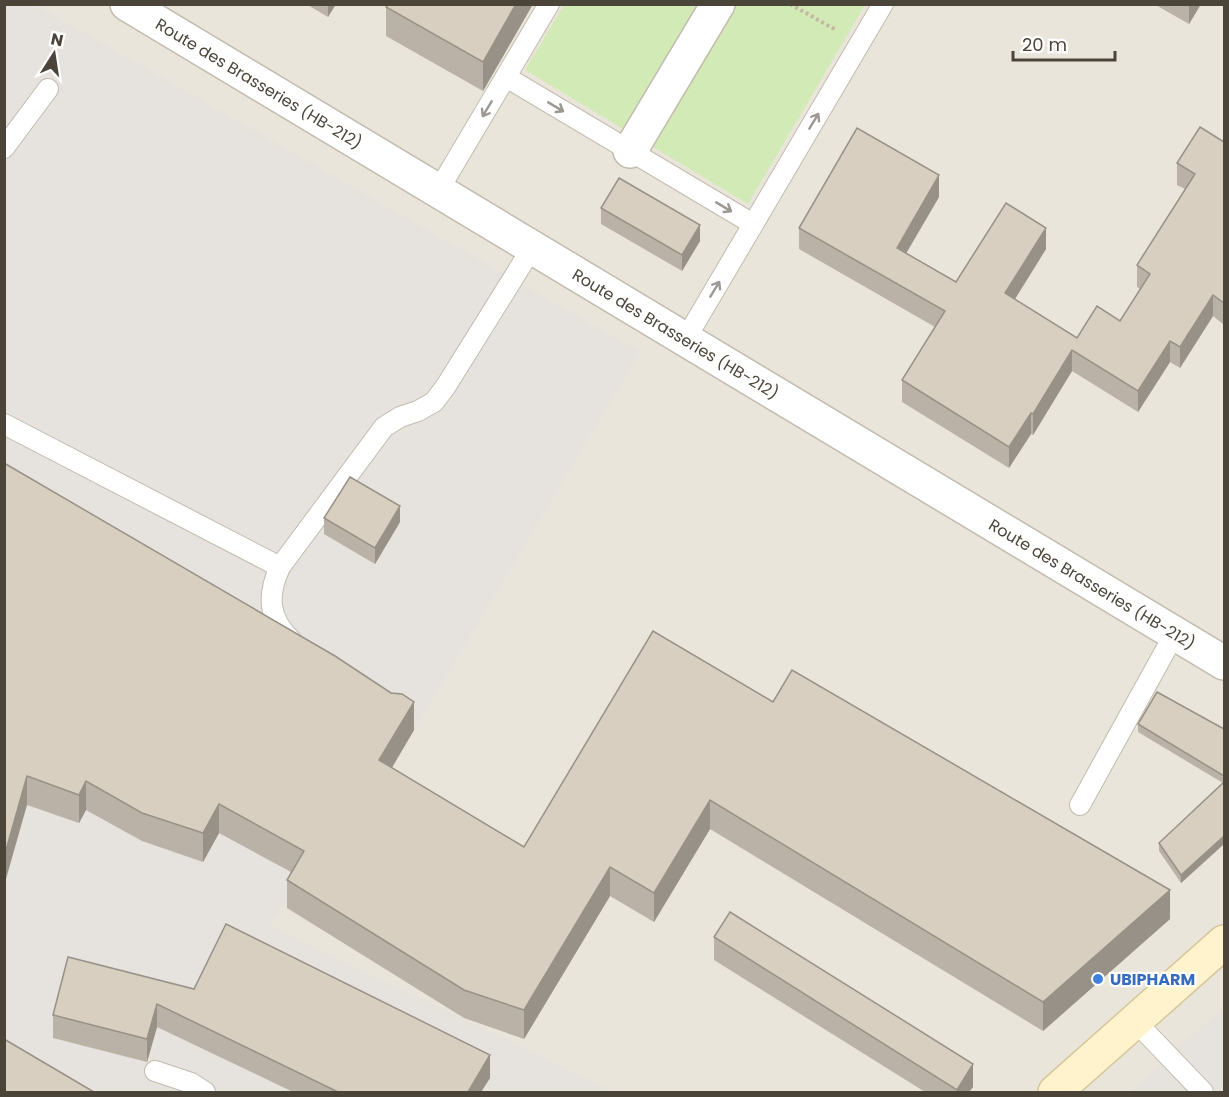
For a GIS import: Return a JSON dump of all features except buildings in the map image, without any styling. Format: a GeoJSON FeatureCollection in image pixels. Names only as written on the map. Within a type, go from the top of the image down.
{"type":"FeatureCollection","features":[{"type":"Feature","properties":{"kind":"street","name":"Route des Brasseries (HB-212)"},"geometry":{"type":"LineString","coordinates":[[127,4],[1224,663]]}},
{"type":"Feature","properties":{"kind":"street"},"geometry":{"type":"LineString","coordinates":[[630,151],[718,4]]}},
{"type":"Feature","properties":{"kind":"street"},"geometry":{"type":"LineString","coordinates":[[1055,1092],[1224,942]]}},
{"type":"Feature","properties":{"kind":"lane"},"geometry":{"type":"LineString","coordinates":[[438,191],[549,4]]}},
{"type":"Feature","properties":{"kind":"lane"},"geometry":{"type":"LineString","coordinates":[[685,340],[884,4]]}},
{"type":"Feature","properties":{"kind":"lane"},"geometry":{"type":"LineString","coordinates":[[506,77],[753,224]]}},
{"type":"Feature","properties":{"kind":"lane"},"geometry":{"type":"LineString","coordinates":[[4,148],[48,89]]}},
{"type":"Feature","properties":{"kind":"lane"},"geometry":{"type":"LineString","coordinates":[[303,648],[279,629],[274,617],[272,592],[274,579],[280,567],[384,427],[434,402],[446,387],[532,248]]}},
{"type":"Feature","properties":{"kind":"lane"},"geometry":{"type":"LineString","coordinates":[[4,424],[280,567]]}},
{"type":"Feature","properties":{"kind":"lane"},"geometry":{"type":"LineString","coordinates":[[1080,805],[1175,633]]}},
{"type":"Feature","properties":{"kind":"lane"},"geometry":{"type":"LineString","coordinates":[[1135,1021],[1203,1092]]}},
{"type":"Feature","properties":{"kind":"lane"},"geometry":{"type":"LineString","coordinates":[[155,1071],[195,1089]]}},
{"type":"Feature","properties":{"kind":"path"},"geometry":{"type":"LineString","coordinates":[[790,4],[861,43]]}},
{"type":"Feature","properties":{"kind":"shaded area"},"geometry":{"type":"Polygon","coordinates":[[[34,4],[640,352],[343,849],[324,838],[270,926],[615,1092],[5,1092],[4,5],[34,4]]]}},
{"type":"Feature","properties":{"kind":"shaded area"},"geometry":{"type":"Polygon","coordinates":[[[5,5],[1224,5],[1224,1092],[5,1092],[5,5]]]}},
{"type":"Feature","properties":{"kind":"shaded area"},"geometry":{"type":"Polygon","coordinates":[[[1224,1007],[1224,1092],[1129,1092],[1224,1007]]]}},
{"type":"Feature","properties":{"kind":"green space"},"geometry":{"type":"Polygon","coordinates":[[[564,5],[865,5],[748,204],[525,70],[564,5]]]}},
{"type":"Feature","properties":{"kind":"place","name":"UBIPHARM"},"geometry":{"type":"Point","coordinates":[1098,979]}}]}
